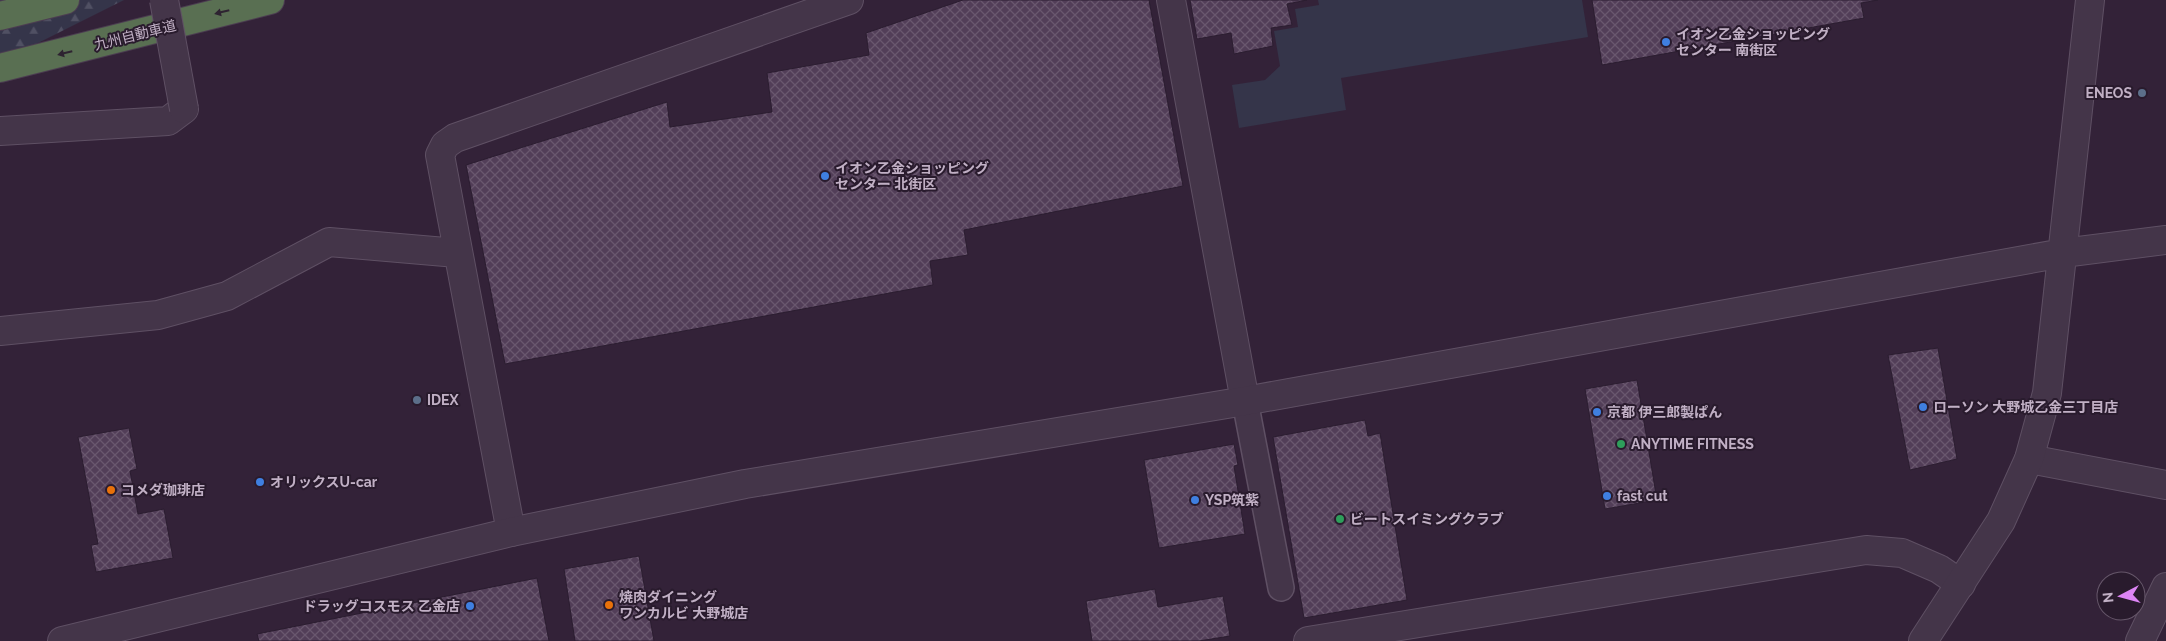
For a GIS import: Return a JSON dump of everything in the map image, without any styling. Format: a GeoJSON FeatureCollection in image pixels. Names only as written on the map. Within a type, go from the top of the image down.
{"type":"FeatureCollection","features":[{"type":"Feature","properties":{"kind":"highway"},"geometry":{"type":"LineString","coordinates":[[0,16],[65,0]]}},
{"type":"Feature","properties":{"kind":"highway","name":"九州自動車道"},"geometry":{"type":"LineString","coordinates":[[0,68],[270,0]]}},
{"type":"Feature","properties":{"kind":"street"},"geometry":{"type":"LineString","coordinates":[[0,131],[168,121],[184,109],[164,0]]}},
{"type":"Feature","properties":{"kind":"street"},"geometry":{"type":"LineString","coordinates":[[511,532],[440,155],[445,145],[455,138],[849,0]]}},
{"type":"Feature","properties":{"kind":"street"},"geometry":{"type":"LineString","coordinates":[[1171,0],[1281,588]]}},
{"type":"Feature","properties":{"kind":"street"},"geometry":{"type":"LineString","coordinates":[[1923,641],[2001,522],[2029,459],[2047,393],[2090,0]]}},
{"type":"Feature","properties":{"kind":"street"},"geometry":{"type":"LineString","coordinates":[[62,641],[511,532],[746,484],[1245,401],[2063,253],[2166,240]]}},
{"type":"Feature","properties":{"kind":"street"},"geometry":{"type":"LineString","coordinates":[[0,331],[158,315],[226,296],[329,242],[458,253]]}},
{"type":"Feature","properties":{"kind":"street"},"geometry":{"type":"LineString","coordinates":[[2029,459],[2166,485]]}},
{"type":"Feature","properties":{"kind":"street"},"geometry":{"type":"LineString","coordinates":[[1308,641],[1866,550],[1902,553],[1939,569],[1961,584]]}},
{"type":"Feature","properties":{"kind":"street"},"geometry":{"type":"LineString","coordinates":[[2140,641],[2166,587]]}},
{"type":"Feature","properties":{"kind":"green space"},"geometry":{"type":"Polygon","coordinates":[[[0,0],[124,0],[0,62],[0,0]]]}},
{"type":"Feature","properties":{"kind":"green space"},"geometry":{"type":"Polygon","coordinates":[[[1318,0],[1582,0],[1588,37],[1341,78],[1346,110],[1239,128],[1232,85],[1265,80],[1280,66],[1274,31],[1298,27],[1295,9],[1319,5],[1318,0]]]}},
{"type":"Feature","properties":{"kind":"building","name":"イオン乙金ショッピング センター 北街区"},"geometry":{"type":"Polygon","coordinates":[[[963,0],[1149,0],[1183,186],[964,230],[968,255],[930,261],[933,285],[505,364],[466,165],[667,102],[670,127],[772,112],[767,73],[869,55],[866,33],[963,0]]]}},
{"type":"Feature","properties":{"kind":"building"},"geometry":{"type":"Polygon","coordinates":[[[1190,0],[1307,0],[1287,4],[1292,25],[1271,28],[1273,46],[1234,54],[1231,33],[1197,39],[1190,0]]]}},
{"type":"Feature","properties":{"kind":"building","name":"イオン乙金ショッピング センター 南街区"},"geometry":{"type":"Polygon","coordinates":[[[1592,0],[1878,0],[1861,3],[1864,18],[1602,65],[1592,0]]]}},
{"type":"Feature","properties":{"kind":"building","name":"ローソン 大野城乙金三丁目店"},"geometry":{"type":"Polygon","coordinates":[[[1938,348],[1957,459],[1910,470],[1888,355],[1938,348]]]}},
{"type":"Feature","properties":{"kind":"building","name":"ANYTIME FITNESS"},"geometry":{"type":"Polygon","coordinates":[[[1637,380],[1657,500],[1605,509],[1585,389],[1637,380]]]}},
{"type":"Feature","properties":{"kind":"building","name":"ビートスイミングクラブ"},"geometry":{"type":"Polygon","coordinates":[[[1365,420],[1368,436],[1380,433],[1407,600],[1304,618],[1273,437],[1365,420]]]}},
{"type":"Feature","properties":{"kind":"building","name":"コメダ珈琲店"},"geometry":{"type":"Polygon","coordinates":[[[129,428],[137,469],[130,471],[138,514],[164,509],[173,558],[96,572],[91,545],[98,544],[78,437],[129,428]]]}},
{"type":"Feature","properties":{"kind":"building","name":"YSP筑紫"},"geometry":{"type":"Polygon","coordinates":[[[1234,444],[1238,465],[1234,466],[1245,534],[1159,548],[1144,460],[1234,444]]]}},
{"type":"Feature","properties":{"kind":"building","name":"焼肉ダイニング ワンカルビ 大野城店"},"geometry":{"type":"Polygon","coordinates":[[[639,556],[654,641],[575,641],[564,569],[639,556]]]}},
{"type":"Feature","properties":{"kind":"building","name":"ドラッグコスモス 乙金店"},"geometry":{"type":"Polygon","coordinates":[[[537,578],[549,641],[259,641],[257,634],[537,578]]]}},
{"type":"Feature","properties":{"kind":"building"},"geometry":{"type":"Polygon","coordinates":[[[1155,589],[1158,607],[1223,596],[1230,636],[1199,641],[1092,641],[1086,601],[1155,589]]]}},
{"type":"Feature","properties":{"kind":"place","name":"イオン乙金ショッピング センター 南街区"},"geometry":{"type":"Point","coordinates":[1666,42]}},
{"type":"Feature","properties":{"kind":"place","name":"ENEOS"},"geometry":{"type":"Point","coordinates":[2142,93]}},
{"type":"Feature","properties":{"kind":"place","name":"イオン乙金ショッピング センター 北街区"},"geometry":{"type":"Point","coordinates":[825,176]}},
{"type":"Feature","properties":{"kind":"place","name":"IDEX"},"geometry":{"type":"Point","coordinates":[417,400]}},
{"type":"Feature","properties":{"kind":"place","name":"ローソン 大野城乙金三丁目店"},"geometry":{"type":"Point","coordinates":[1923,407]}},
{"type":"Feature","properties":{"kind":"place","name":"京都 伊三郎製ぱん"},"geometry":{"type":"Point","coordinates":[1597,412]}},
{"type":"Feature","properties":{"kind":"place","name":"ANYTIME FITNESS"},"geometry":{"type":"Point","coordinates":[1621,444]}},
{"type":"Feature","properties":{"kind":"place","name":"オリックスU-car"},"geometry":{"type":"Point","coordinates":[260,482]}},
{"type":"Feature","properties":{"kind":"place","name":"コメダ珈琲店"},"geometry":{"type":"Point","coordinates":[111,490]}},
{"type":"Feature","properties":{"kind":"place","name":"fast cut"},"geometry":{"type":"Point","coordinates":[1607,496]}},
{"type":"Feature","properties":{"kind":"place","name":"YSP筑紫"},"geometry":{"type":"Point","coordinates":[1195,500]}},
{"type":"Feature","properties":{"kind":"place","name":"ビートスイミングクラブ"},"geometry":{"type":"Point","coordinates":[1340,519]}},
{"type":"Feature","properties":{"kind":"place","name":"焼肉ダイニング ワンカルビ 大野城店"},"geometry":{"type":"Point","coordinates":[609,605]}},
{"type":"Feature","properties":{"kind":"place","name":"ドラッグコスモス 乙金店"},"geometry":{"type":"Point","coordinates":[470,606]}}]}
